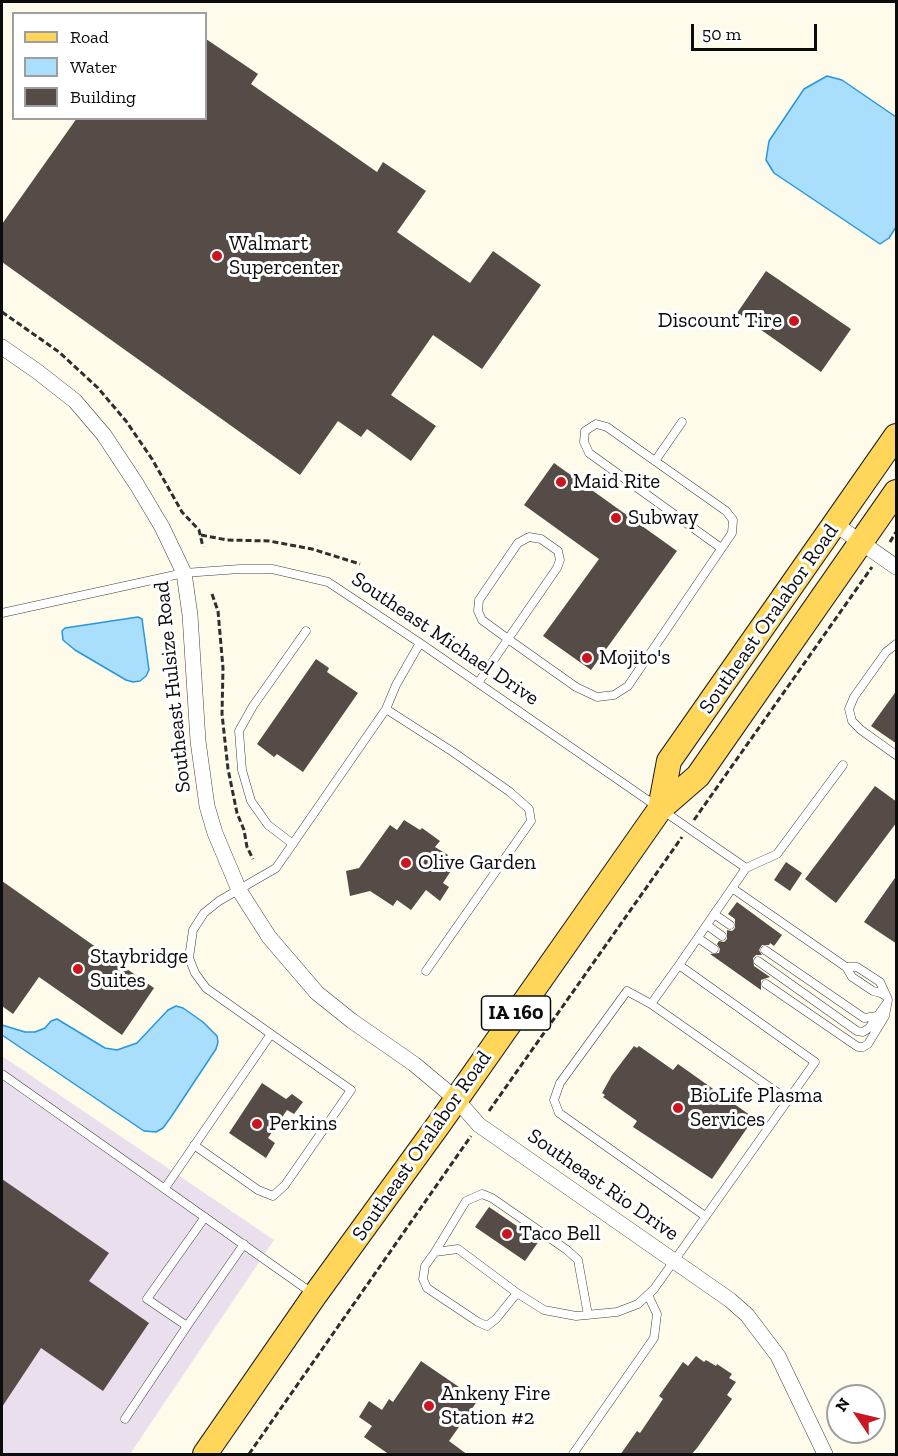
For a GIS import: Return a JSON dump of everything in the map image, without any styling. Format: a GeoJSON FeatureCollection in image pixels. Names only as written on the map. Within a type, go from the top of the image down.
{"type":"FeatureCollection","features":[{"type":"Feature","properties":{"kind":"main road","name":"Southeast Oralabor Road"},"geometry":{"type":"LineString","coordinates":[[660,809],[669,761],[897,436]]}},
{"type":"Feature","properties":{"kind":"main road","name":"Southeast Oralabor Road"},"geometry":{"type":"LineString","coordinates":[[205,1455],[315,1295],[660,809],[698,776],[871,549],[897,492]]}},
{"type":"Feature","properties":{"kind":"street","name":"Southeast Hulsize Road"},"geometry":{"type":"LineString","coordinates":[[2,347],[75,401],[104,435],[162,527],[184,573],[190,615],[195,711],[207,806],[238,890],[268,937],[317,993],[352,1021],[414,1064],[456,1099]]}},
{"type":"Feature","properties":{"kind":"street"},"geometry":{"type":"LineString","coordinates":[[835,524],[897,567]]}},
{"type":"Feature","properties":{"kind":"street","name":"Southeast Rio Drive"},"geometry":{"type":"LineString","coordinates":[[456,1099],[479,1125],[730,1300],[747,1315],[770,1343],[786,1371],[825,1455]]}},
{"type":"Feature","properties":{"kind":"lane"},"geometry":{"type":"LineString","coordinates":[[655,461],[682,422]]}},
{"type":"Feature","properties":{"kind":"lane"},"geometry":{"type":"LineString","coordinates":[[478,683],[508,639],[557,568],[560,560],[558,551],[542,539],[529,537],[518,543],[479,600],[478,611],[482,620],[508,639],[576,687],[597,697],[614,695],[628,686],[722,548],[732,533],[733,520],[726,511],[607,427],[596,424],[585,431],[584,442],[589,453],[722,548]]}},
{"type":"Feature","properties":{"kind":"lane","name":"Southeast Michael Drive"},"geometry":{"type":"LineString","coordinates":[[2,613],[184,573],[272,569],[328,582],[746,868]]}},
{"type":"Feature","properties":{"kind":"lane"},"geometry":{"type":"LineString","coordinates":[[293,844],[268,825],[251,801],[242,770],[239,731],[253,706],[306,631]]}},
{"type":"Feature","properties":{"kind":"lane"},"geometry":{"type":"LineString","coordinates":[[194,1145],[258,1190],[273,1196],[285,1185],[351,1090],[206,988],[195,973],[189,958],[193,930],[204,914],[219,901],[276,868],[386,709],[396,685],[420,644]]}},
{"type":"Feature","properties":{"kind":"lane"},"geometry":{"type":"LineString","coordinates":[[897,644],[886,652],[854,697],[849,709],[852,721],[861,730],[897,755]]}},
{"type":"Feature","properties":{"kind":"lane"},"geometry":{"type":"LineString","coordinates":[[386,709],[510,792],[529,809],[531,821],[426,971]]}},
{"type":"Feature","properties":{"kind":"lane"},"geometry":{"type":"LineString","coordinates":[[651,1004],[746,868],[777,854],[843,765]]}},
{"type":"Feature","properties":{"kind":"lane"},"geometry":{"type":"LineString","coordinates":[[732,888],[846,967],[852,977],[873,991],[881,993],[887,999]]}},
{"type":"Feature","properties":{"kind":"lane"},"geometry":{"type":"LineString","coordinates":[[714,914],[730,925]]}},
{"type":"Feature","properties":{"kind":"lane"},"geometry":{"type":"LineString","coordinates":[[707,925],[723,936]]}},
{"type":"Feature","properties":{"kind":"lane"},"geometry":{"type":"LineString","coordinates":[[698,938],[714,949]]}},
{"type":"Feature","properties":{"kind":"lane"},"geometry":{"type":"LineString","coordinates":[[765,950],[864,1018],[878,1015]]}},
{"type":"Feature","properties":{"kind":"lane"},"geometry":{"type":"LineString","coordinates":[[758,961],[857,1031],[863,1032],[868,1028],[887,999]]}},
{"type":"Feature","properties":{"kind":"lane"},"geometry":{"type":"LineString","coordinates":[[435,1252],[458,1249],[544,1310],[576,1316],[617,1312],[638,1305],[648,1294],[674,1261],[815,1062],[679,965]]}},
{"type":"Feature","properties":{"kind":"lane"},"geometry":{"type":"LineString","coordinates":[[766,984],[858,1047],[868,1044],[879,1029],[885,1016],[887,999]]}},
{"type":"Feature","properties":{"kind":"lane"},"geometry":{"type":"LineString","coordinates":[[705,1216],[559,1113],[554,1100],[560,1083],[627,991],[651,1004],[788,1100]]}},
{"type":"Feature","properties":{"kind":"lane"},"geometry":{"type":"LineString","coordinates":[[165,1188],[271,1034]]}},
{"type":"Feature","properties":{"kind":"lane"},"geometry":{"type":"LineString","coordinates":[[2,1074],[315,1295]]}},
{"type":"Feature","properties":{"kind":"lane"},"geometry":{"type":"LineString","coordinates":[[517,1293],[488,1326],[478,1322],[427,1288],[423,1279],[425,1266],[466,1201],[482,1194],[492,1198],[578,1260],[588,1315]]}},
{"type":"Feature","properties":{"kind":"lane"},"geometry":{"type":"LineString","coordinates":[[187,1326],[147,1299],[205,1217]]}},
{"type":"Feature","properties":{"kind":"lane"},"geometry":{"type":"LineString","coordinates":[[126,1419],[244,1244]]}},
{"type":"Feature","properties":{"kind":"lane"},"geometry":{"type":"LineString","coordinates":[[573,1455],[654,1338],[657,1314],[648,1294]]}},
{"type":"Feature","properties":{"kind":"path"},"geometry":{"type":"LineString","coordinates":[[2,312],[59,352],[98,388],[141,442],[161,472],[182,512],[201,535],[203,547]]}},
{"type":"Feature","properties":{"kind":"path"},"geometry":{"type":"LineString","coordinates":[[249,1455],[689,828],[871,549],[897,532]]}},
{"type":"Feature","properties":{"kind":"path"},"geometry":{"type":"LineString","coordinates":[[201,535],[312,549],[360,564]]}},
{"type":"Feature","properties":{"kind":"shaded area"},"geometry":{"type":"Polygon","coordinates":[[[2,1056],[274,1240],[130,1454],[2,1454],[2,1056]]]}},
{"type":"Feature","properties":{"kind":"water"},"geometry":{"type":"Polygon","coordinates":[[[827,76],[842,80],[896,117],[896,227],[889,238],[880,244],[774,173],[766,160],[769,141],[804,89],[827,76]]]}},
{"type":"Feature","properties":{"kind":"water"},"geometry":{"type":"Polygon","coordinates":[[[138,617],[142,619],[149,670],[140,681],[126,680],[75,650],[63,640],[62,631],[65,628],[138,617]]]}},
{"type":"Feature","properties":{"kind":"water"},"geometry":{"type":"Polygon","coordinates":[[[176,1006],[183,1008],[203,1022],[217,1036],[218,1042],[216,1049],[171,1117],[163,1128],[156,1132],[144,1131],[2,1035],[2,1025],[25,1032],[35,1032],[57,1019],[105,1048],[117,1050],[137,1043],[168,1010],[176,1006]]]}},
{"type":"Feature","properties":{"kind":"building","name":"Walmart Supercenter"},"geometry":{"type":"Polygon","coordinates":[[[207,40],[258,74],[251,84],[377,172],[383,162],[426,191],[397,232],[470,283],[493,251],[541,285],[482,369],[433,335],[391,395],[436,426],[411,461],[367,429],[361,437],[338,421],[300,475],[2,262],[2,224],[76,120],[207,120],[207,40]]]}},
{"type":"Feature","properties":{"kind":"building","name":"Discount Tire"},"geometry":{"type":"Polygon","coordinates":[[[766,271],[851,329],[821,372],[737,313],[766,271]]]}},
{"type":"Feature","properties":{"kind":"building"},"geometry":{"type":"Polygon","coordinates":[[[554,463],[677,551],[591,670],[543,636],[599,559],[524,505],[554,463]]]}},
{"type":"Feature","properties":{"kind":"building"},"geometry":{"type":"Polygon","coordinates":[[[316,659],[329,668],[327,672],[358,693],[303,772],[277,754],[274,757],[257,744],[316,659]]]}},
{"type":"Feature","properties":{"kind":"building"},"geometry":{"type":"Polygon","coordinates":[[[897,690],[897,744],[871,726],[897,690]]]}},
{"type":"Feature","properties":{"kind":"building"},"geometry":{"type":"Polygon","coordinates":[[[875,786],[897,802],[897,822],[836,903],[805,879],[875,786]]]}},
{"type":"Feature","properties":{"kind":"building","name":"Olive Garden"},"geometry":{"type":"Polygon","coordinates":[[[404,820],[420,830],[422,828],[440,841],[435,847],[448,855],[444,861],[454,866],[443,883],[449,887],[440,901],[426,890],[411,910],[397,900],[393,906],[370,891],[350,896],[346,871],[359,868],[390,825],[397,830],[404,820]]]}},
{"type":"Feature","properties":{"kind":"building"},"geometry":{"type":"Polygon","coordinates":[[[786,862],[802,873],[790,891],[774,880],[786,862]]]}},
{"type":"Feature","properties":{"kind":"building"},"geometry":{"type":"Polygon","coordinates":[[[897,875],[897,944],[864,922],[897,875]]]}},
{"type":"Feature","properties":{"kind":"building","name":"Staybridge Suites"},"geometry":{"type":"Polygon","coordinates":[[[2,881],[154,988],[122,1035],[39,977],[13,1014],[2,1006],[2,881]]]}},
{"type":"Feature","properties":{"kind":"building"},"geometry":{"type":"Polygon","coordinates":[[[737,902],[782,935],[774,946],[770,943],[762,945],[759,950],[762,955],[756,955],[753,958],[754,966],[770,977],[761,980],[761,990],[710,954],[719,953],[720,949],[717,944],[727,939],[727,930],[732,931],[735,928],[735,919],[728,914],[737,902]]]}},
{"type":"Feature","properties":{"kind":"building","name":"BioLife Plasma Services"},"geometry":{"type":"Polygon","coordinates":[[[634,1046],[637,1048],[639,1046],[673,1070],[678,1064],[754,1118],[712,1179],[633,1127],[637,1121],[603,1097],[605,1095],[602,1093],[612,1075],[634,1046]]]}},
{"type":"Feature","properties":{"kind":"building","name":"Perkins"},"geometry":{"type":"Polygon","coordinates":[[[262,1083],[286,1099],[292,1094],[303,1102],[294,1114],[287,1110],[268,1138],[275,1143],[266,1158],[229,1133],[262,1083]]]}},
{"type":"Feature","properties":{"kind":"building"},"geometry":{"type":"Polygon","coordinates":[[[2,1179],[109,1253],[89,1281],[149,1323],[103,1391],[41,1348],[2,1407],[2,1179]]]}},
{"type":"Feature","properties":{"kind":"building","name":"Taco Bell"},"geometry":{"type":"Polygon","coordinates":[[[489,1207],[539,1241],[525,1261],[475,1227],[489,1207]]]}},
{"type":"Feature","properties":{"kind":"building"},"geometry":{"type":"Polygon","coordinates":[[[696,1356],[704,1362],[706,1360],[716,1366],[717,1364],[732,1374],[729,1378],[736,1382],[727,1395],[732,1399],[697,1448],[691,1455],[620,1455],[637,1431],[640,1433],[663,1399],[659,1396],[683,1362],[688,1366],[696,1356]]]}},
{"type":"Feature","properties":{"kind":"building","name":"Ankeny Fire Station #2"},"geometry":{"type":"Polygon","coordinates":[[[421,1361],[478,1400],[449,1441],[468,1455],[390,1455],[364,1437],[372,1426],[359,1417],[369,1401],[382,1410],[389,1399],[393,1402],[421,1361]]]}},
{"type":"Feature","properties":{"kind":"place","name":"Walmart Supercenter"},"geometry":{"type":"Point","coordinates":[217,256]}},
{"type":"Feature","properties":{"kind":"place","name":"Discount Tire"},"geometry":{"type":"Point","coordinates":[794,321]}},
{"type":"Feature","properties":{"kind":"place","name":"Maid Rite"},"geometry":{"type":"Point","coordinates":[561,482]}},
{"type":"Feature","properties":{"kind":"place","name":"Subway"},"geometry":{"type":"Point","coordinates":[616,518]}},
{"type":"Feature","properties":{"kind":"place","name":"Mojito's"},"geometry":{"type":"Point","coordinates":[587,658]}},
{"type":"Feature","properties":{"kind":"place","name":"Olive Garden"},"geometry":{"type":"Point","coordinates":[406,863]}},
{"type":"Feature","properties":{"kind":"place","name":"Staybridge Suites"},"geometry":{"type":"Point","coordinates":[78,969]}},
{"type":"Feature","properties":{"kind":"place","name":"BioLife Plasma Services"},"geometry":{"type":"Point","coordinates":[678,1108]}},
{"type":"Feature","properties":{"kind":"place","name":"Perkins"},"geometry":{"type":"Point","coordinates":[257,1124]}},
{"type":"Feature","properties":{"kind":"place","name":"Taco Bell"},"geometry":{"type":"Point","coordinates":[507,1234]}},
{"type":"Feature","properties":{"kind":"place","name":"Ankeny Fire Station #2"},"geometry":{"type":"Point","coordinates":[429,1406]}}]}
